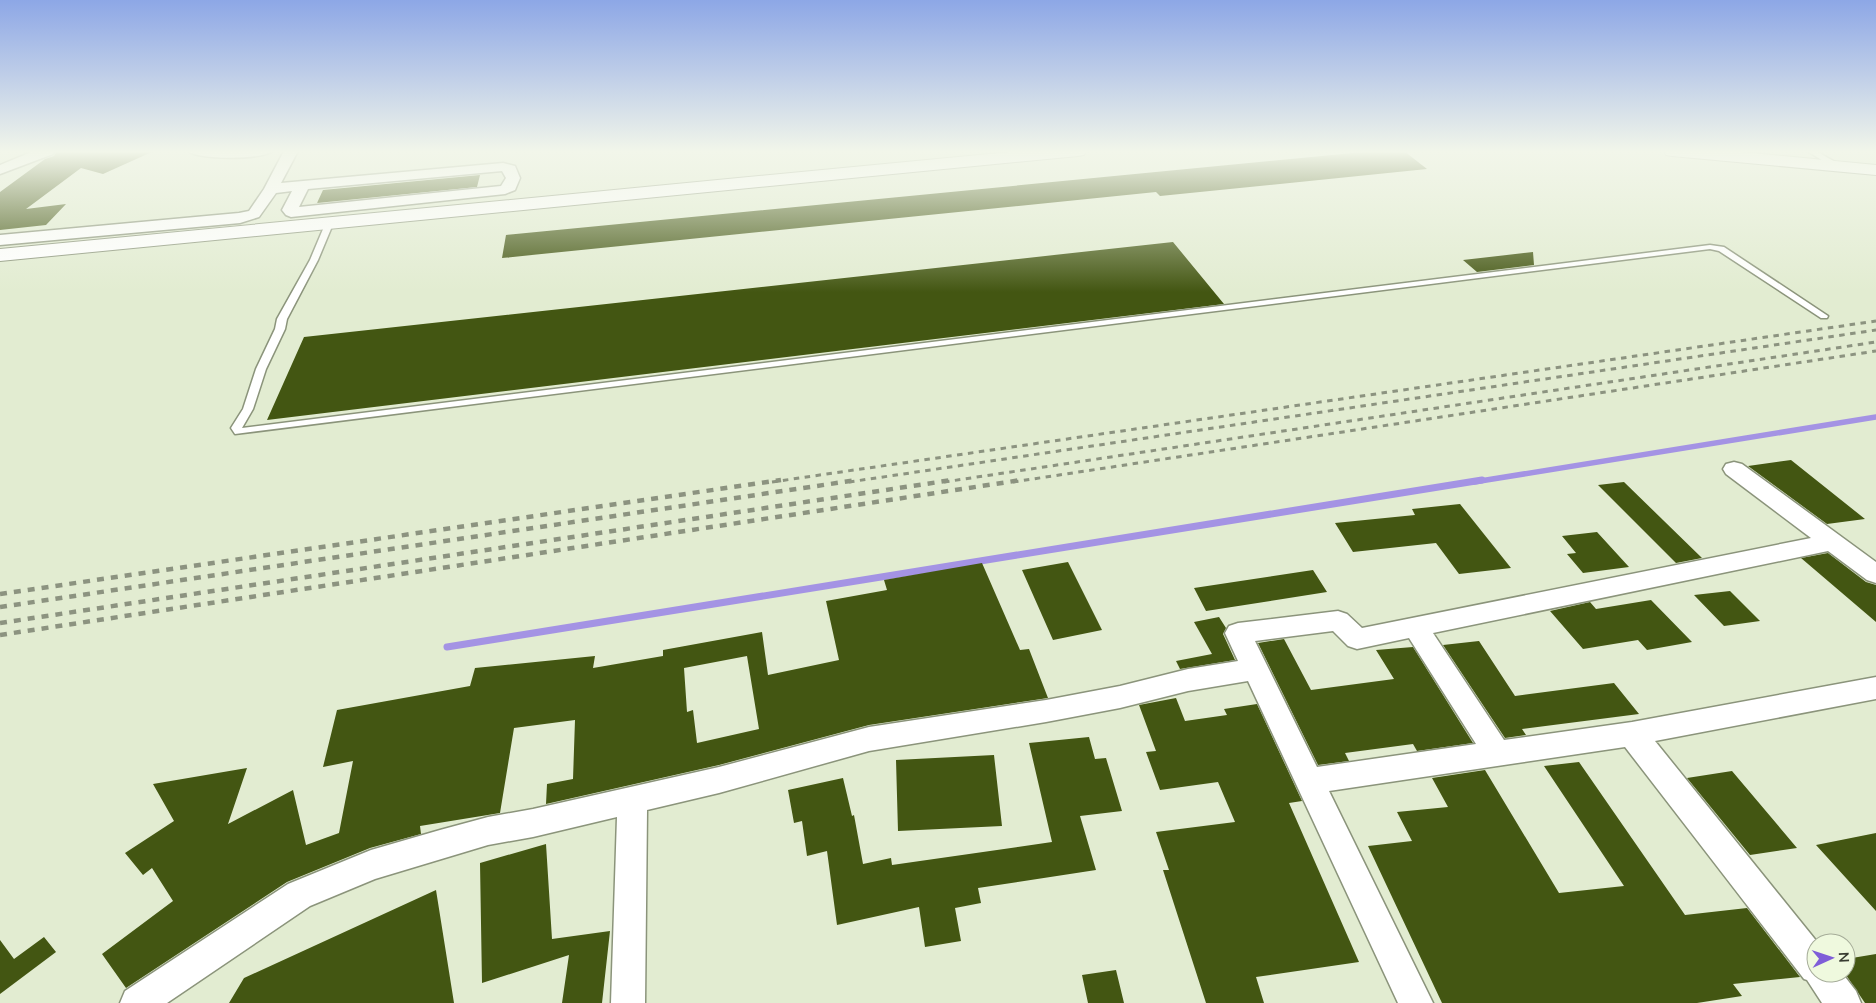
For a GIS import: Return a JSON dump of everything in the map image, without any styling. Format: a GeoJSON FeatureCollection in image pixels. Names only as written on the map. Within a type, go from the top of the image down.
{"type":"FeatureCollection","features":[{"type":"Feature","properties":{"kind":"street"},"geometry":{"type":"LineString","coordinates":[[0,240],[240,218],[254,214],[265,198]]}},
{"type":"Feature","properties":{"kind":"street"},"geometry":{"type":"LineString","coordinates":[[296,198],[290,210],[291,212],[429,198]]}},
{"type":"Feature","properties":{"kind":"street"},"geometry":{"type":"LineString","coordinates":[[0,255],[601,198]]}},
{"type":"Feature","properties":{"kind":"street"},"geometry":{"type":"LineString","coordinates":[[1734,469],[1876,574]]}},
{"type":"Feature","properties":{"kind":"street"},"geometry":{"type":"LineString","coordinates":[[1416,1003],[1238,633],[1338,621],[1357,639],[1831,542]]}},
{"type":"Feature","properties":{"kind":"street"},"geometry":{"type":"LineString","coordinates":[[1415,627],[1497,753]]}},
{"type":"Feature","properties":{"kind":"street"},"geometry":{"type":"LineString","coordinates":[[137,1003],[291,900],[308,891],[371,866],[488,831],[719,780],[870,739],[1046,710],[1120,696],[1188,680],[1256,669]]}},
{"type":"Feature","properties":{"kind":"street"},"geometry":{"type":"LineString","coordinates":[[1310,781],[1632,734],[1876,688]]}},
{"type":"Feature","properties":{"kind":"street"},"geometry":{"type":"LineString","coordinates":[[1632,734],[1806,954]]}},
{"type":"Feature","properties":{"kind":"street"},"geometry":{"type":"LineString","coordinates":[[628,1003],[632,799]]}},
{"type":"Feature","properties":{"kind":"street"},"geometry":{"type":"LineString","coordinates":[[1829,983],[1844,1003]]}},
{"type":"Feature","properties":{"kind":"lane"},"geometry":{"type":"LineString","coordinates":[[329,224],[314,260],[282,319],[277,336],[261,369],[248,409],[236,428],[239,432],[1710,247],[1721,250],[1824,316]]}},
{"type":"Feature","properties":{"kind":"building"},"geometry":{"type":"Polygon","coordinates":[[[0,198],[41,198],[26,209],[66,204],[46,225],[0,230],[0,198]]]}},
{"type":"Feature","properties":{"kind":"building"},"geometry":{"type":"Polygon","coordinates":[[[319,198],[369,198],[317,203],[319,198]]]}},
{"type":"Feature","properties":{"kind":"building"},"geometry":{"type":"Polygon","coordinates":[[[890,198],[1098,198],[502,258],[506,235],[890,198]]]}},
{"type":"Feature","properties":{"kind":"building"},"geometry":{"type":"Polygon","coordinates":[[[1173,242],[1224,304],[267,420],[304,337],[1173,242]]]}},
{"type":"Feature","properties":{"kind":"building"},"geometry":{"type":"Polygon","coordinates":[[[1533,252],[1534,265],[1477,272],[1463,260],[1533,252]]]}},
{"type":"Feature","properties":{"kind":"building"},"geometry":{"type":"Polygon","coordinates":[[[1791,460],[1865,519],[1827,524],[1748,466],[1791,460]]]}},
{"type":"Feature","properties":{"kind":"building"},"geometry":{"type":"Polygon","coordinates":[[[1624,482],[1702,558],[1676,563],[1598,485],[1624,482]]]}},
{"type":"Feature","properties":{"kind":"building"},"geometry":{"type":"Polygon","coordinates":[[[1460,504],[1511,568],[1459,574],[1436,543],[1353,552],[1335,523],[1415,515],[1412,509],[1460,504]]]}},
{"type":"Feature","properties":{"kind":"building"},"geometry":{"type":"Polygon","coordinates":[[[1597,532],[1629,567],[1583,573],[1567,554],[1576,553],[1562,536],[1597,532]]]}},
{"type":"Feature","properties":{"kind":"building"},"geometry":{"type":"Polygon","coordinates":[[[1828,553],[1866,582],[1876,585],[1876,622],[1801,558],[1828,553]]]}},
{"type":"Feature","properties":{"kind":"building"},"geometry":{"type":"Polygon","coordinates":[[[1068,562],[1102,630],[1053,640],[1022,570],[1068,562]]]}},
{"type":"Feature","properties":{"kind":"building"},"geometry":{"type":"Polygon","coordinates":[[[982,563],[1020,650],[1029,649],[1048,698],[869,725],[719,765],[546,804],[547,784],[573,779],[575,720],[514,728],[500,813],[420,826],[421,834],[370,848],[287,882],[126,988],[102,954],[173,901],[152,868],[143,875],[125,853],[174,821],[153,784],[247,768],[228,824],[293,790],[306,845],[339,833],[353,761],[323,767],[337,710],[470,686],[475,668],[595,656],[593,668],[663,656],[663,650],[762,632],[768,675],[839,660],[826,601],[887,590],[884,580],[982,563]],[[747,656],[684,668],[687,712],[693,710],[697,743],[759,729],[747,656]]]}},
{"type":"Feature","properties":{"kind":"building"},"geometry":{"type":"Polygon","coordinates":[[[1313,570],[1327,592],[1206,611],[1194,588],[1313,570]]]}},
{"type":"Feature","properties":{"kind":"building"},"geometry":{"type":"Polygon","coordinates":[[[1730,591],[1760,621],[1724,626],[1694,595],[1730,591]]]}},
{"type":"Feature","properties":{"kind":"building"},"geometry":{"type":"Polygon","coordinates":[[[1651,600],[1692,642],[1647,650],[1638,640],[1583,649],[1550,611],[1590,602],[1596,609],[1651,600]]]}},
{"type":"Feature","properties":{"kind":"building"},"geometry":{"type":"Polygon","coordinates":[[[1219,617],[1226,628],[1223,634],[1235,660],[1180,669],[1176,661],[1212,654],[1194,622],[1219,617]]]}},
{"type":"Feature","properties":{"kind":"building"},"geometry":{"type":"Polygon","coordinates":[[[1284,639],[1311,690],[1394,679],[1376,650],[1413,647],[1473,743],[1417,751],[1413,744],[1345,753],[1349,761],[1318,765],[1258,643],[1284,639]]]}},
{"type":"Feature","properties":{"kind":"building"},"geometry":{"type":"Polygon","coordinates":[[[1479,641],[1515,696],[1614,683],[1639,714],[1522,729],[1526,735],[1505,738],[1443,645],[1479,641]]]}},
{"type":"Feature","properties":{"kind":"building"},"geometry":{"type":"Polygon","coordinates":[[[1176,698],[1185,721],[1227,715],[1224,709],[1257,704],[1302,801],[1289,803],[1359,962],[1256,977],[1264,1003],[1206,1003],[1163,870],[1169,870],[1156,832],[1235,822],[1218,782],[1160,790],[1146,752],[1156,751],[1139,705],[1176,698]]]}},
{"type":"Feature","properties":{"kind":"building"},"geometry":{"type":"Polygon","coordinates":[[[1089,737],[1095,759],[1106,758],[1122,811],[1080,816],[1096,870],[978,888],[981,903],[955,908],[961,941],[925,947],[919,907],[837,925],[827,851],[807,856],[802,821],[794,823],[788,790],[843,778],[852,816],[854,815],[863,864],[891,858],[892,865],[1052,842],[1029,743],[1089,737]]]}},
{"type":"Feature","properties":{"kind":"building"},"geometry":{"type":"Polygon","coordinates":[[[994,755],[1002,826],[898,831],[896,760],[994,755]]]}},
{"type":"Feature","properties":{"kind":"building"},"geometry":{"type":"Polygon","coordinates":[[[1579,762],[1685,915],[1747,908],[1800,977],[1733,984],[1742,996],[1697,1003],[1442,1003],[1368,846],[1412,841],[1397,812],[1448,807],[1432,778],[1485,770],[1559,893],[1624,886],[1544,766],[1579,762]]]}},
{"type":"Feature","properties":{"kind":"building"},"geometry":{"type":"Polygon","coordinates":[[[1732,771],[1797,848],[1750,855],[1687,778],[1732,771]]]}},
{"type":"Feature","properties":{"kind":"building"},"geometry":{"type":"Polygon","coordinates":[[[1876,833],[1876,911],[1816,845],[1876,833]]]}},
{"type":"Feature","properties":{"kind":"building"},"geometry":{"type":"Polygon","coordinates":[[[546,844],[552,939],[610,931],[602,1003],[562,1003],[569,955],[482,983],[480,863],[546,844]]]}},
{"type":"Feature","properties":{"kind":"building"},"geometry":{"type":"Polygon","coordinates":[[[436,890],[454,1003],[229,1003],[244,978],[436,890]]]}},
{"type":"Feature","properties":{"kind":"building"},"geometry":{"type":"Polygon","coordinates":[[[44,937],[56,952],[0,994],[0,940],[14,959],[44,937]]]}},
{"type":"Feature","properties":{"kind":"building"},"geometry":{"type":"Polygon","coordinates":[[[1876,954],[1876,1003],[1865,1003],[1851,983],[1856,983],[1856,957],[1876,954]]]}},
{"type":"Feature","properties":{"kind":"building"},"geometry":{"type":"Polygon","coordinates":[[[1116,970],[1124,1003],[1088,1003],[1082,975],[1116,970]]]}},
{"type":"Feature","properties":{"kind":"waterway"},"geometry":{"type":"LineString","coordinates":[[1474,482],[1876,417]]}},
{"type":"Feature","properties":{"kind":"waterway"},"geometry":{"type":"LineString","coordinates":[[447,647],[1482,480]]}},
{"type":"Feature","properties":{"kind":"railway"},"geometry":{"type":"LineString","coordinates":[[772,482],[1876,321]]}},
{"type":"Feature","properties":{"kind":"railway"},"geometry":{"type":"LineString","coordinates":[[849,482],[1876,330]]}},
{"type":"Feature","properties":{"kind":"railway"},"geometry":{"type":"LineString","coordinates":[[944,482],[1876,342]]}},
{"type":"Feature","properties":{"kind":"railway"},"geometry":{"type":"LineString","coordinates":[[1013,482],[1876,351]]}},
{"type":"Feature","properties":{"kind":"railway"},"geometry":{"type":"LineString","coordinates":[[0,594],[781,480]]}},
{"type":"Feature","properties":{"kind":"railway"},"geometry":{"type":"LineString","coordinates":[[0,607],[857,480]]}},
{"type":"Feature","properties":{"kind":"railway"},"geometry":{"type":"LineString","coordinates":[[0,623],[952,480]]}},
{"type":"Feature","properties":{"kind":"railway"},"geometry":{"type":"LineString","coordinates":[[0,635],[1021,480]]}}]}
